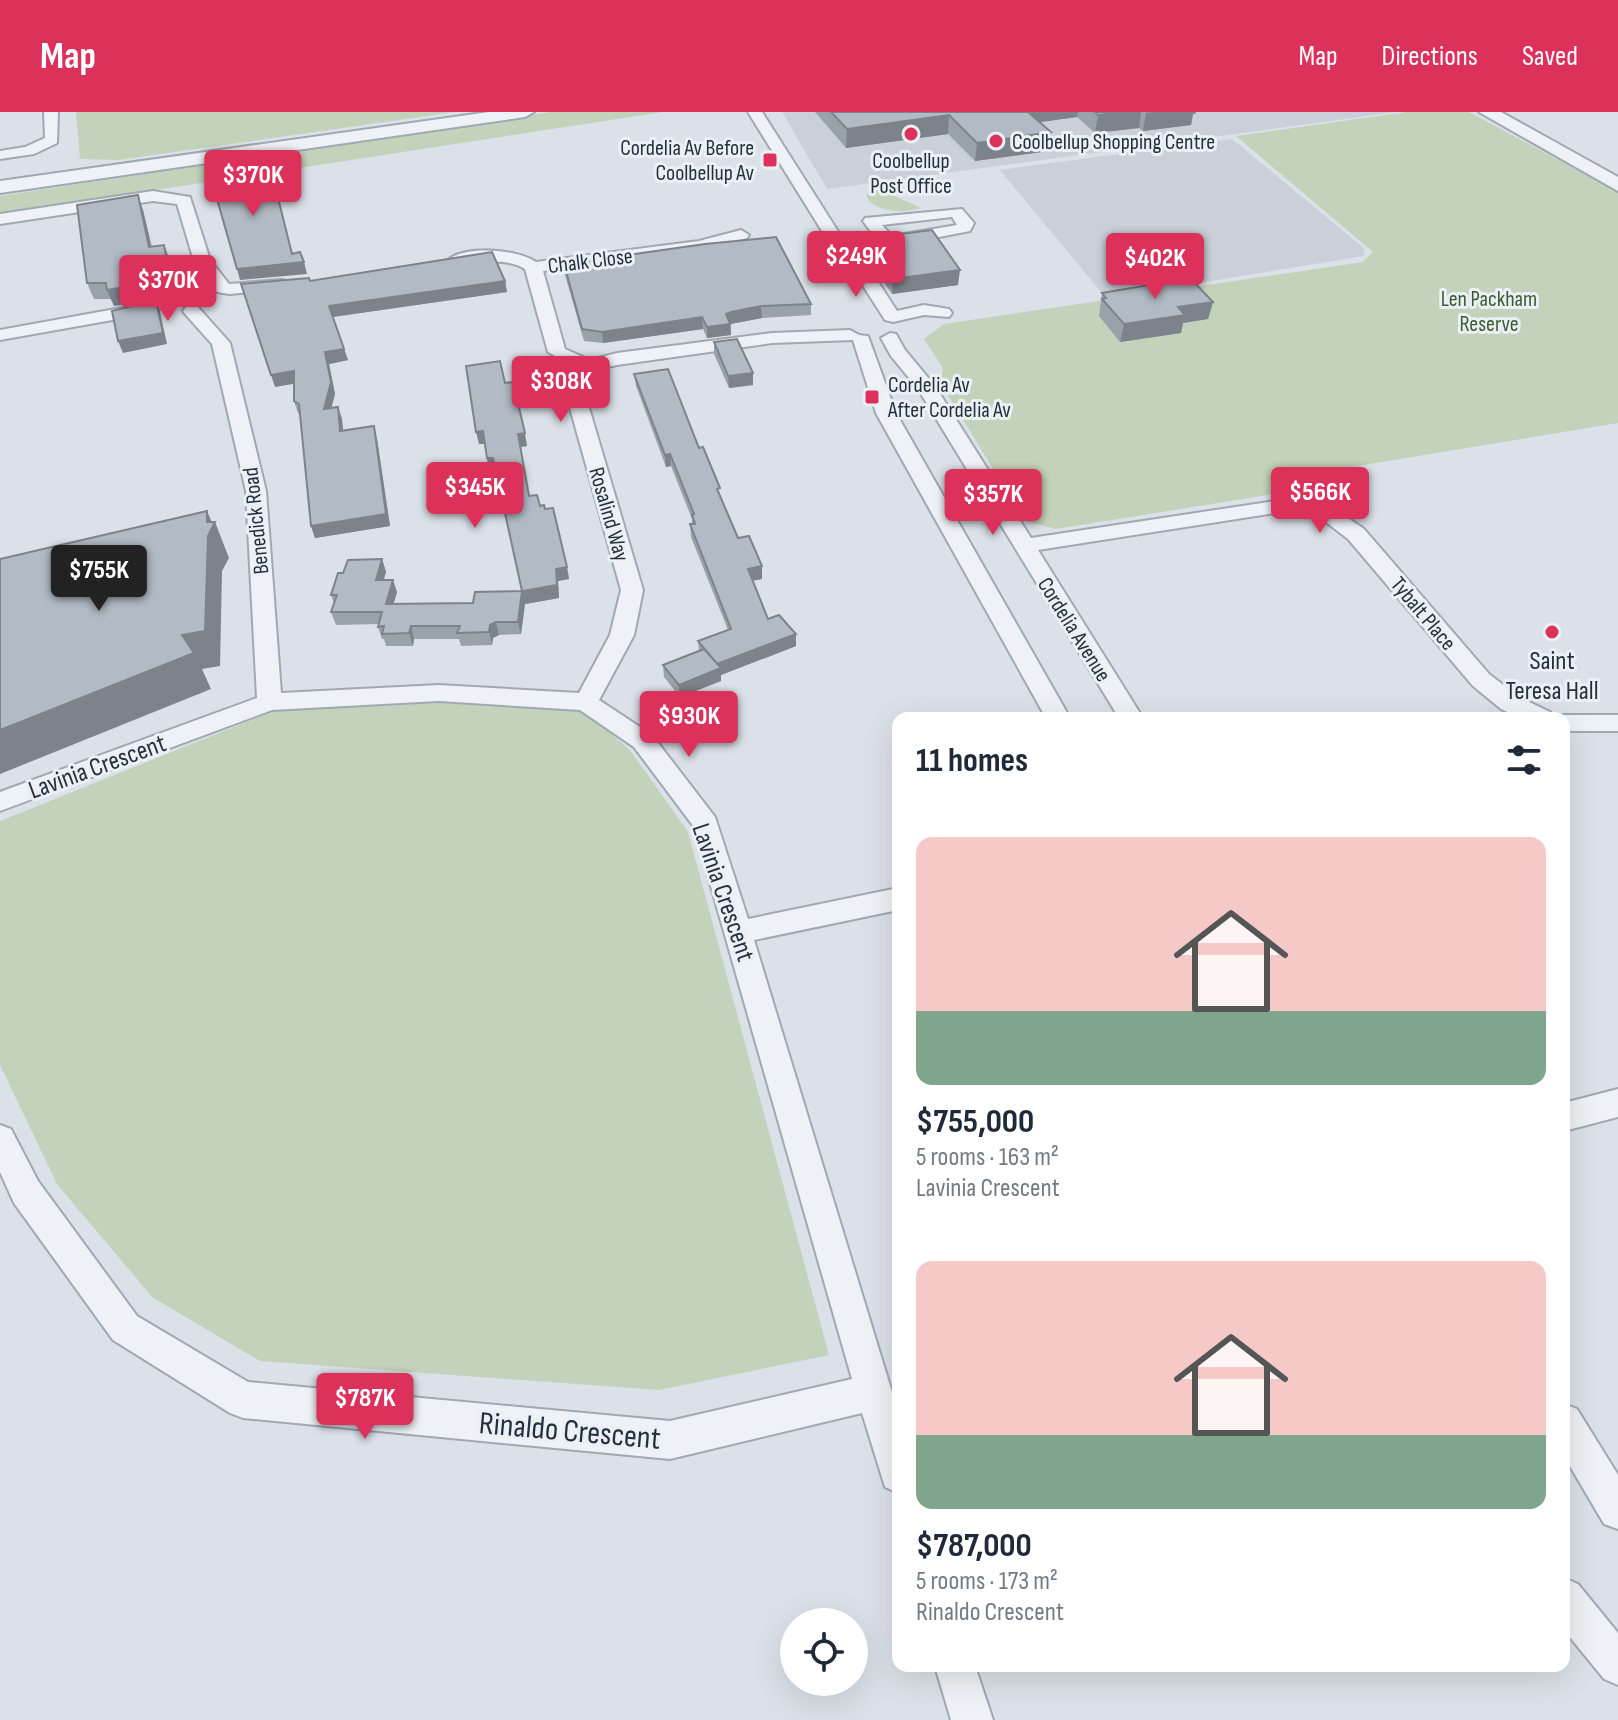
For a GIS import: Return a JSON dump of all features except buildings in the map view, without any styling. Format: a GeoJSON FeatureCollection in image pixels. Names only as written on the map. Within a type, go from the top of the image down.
{"type":"FeatureCollection","features":[{"type":"Feature","properties":{"kind":"street"},"geometry":{"type":"LineString","coordinates":[[0,155],[29,151],[52,140],[51,112]]}},
{"type":"Feature","properties":{"kind":"street"},"geometry":{"type":"LineString","coordinates":[[0,187],[523,112]]}},
{"type":"Feature","properties":{"kind":"street"},"geometry":{"type":"LineString","coordinates":[[755,112],[845,254],[858,326],[886,413],[1055,712]]}},
{"type":"Feature","properties":{"kind":"street"},"geometry":{"type":"LineString","coordinates":[[1488,112],[1618,185]]}},
{"type":"Feature","properties":{"kind":"street"},"geometry":{"type":"LineString","coordinates":[[1499,112],[1618,177]]}},
{"type":"Feature","properties":{"kind":"street"},"geometry":{"type":"LineString","coordinates":[[0,219],[153,196],[184,200],[202,261],[225,302],[221,343]]}},
{"type":"Feature","properties":{"kind":"street"},"geometry":{"type":"LineString","coordinates":[[845,254],[887,242],[953,232],[964,228],[966,223],[956,212],[871,221],[887,242]]}},
{"type":"Feature","properties":{"kind":"street","name":"Chalk Close"},"geometry":{"type":"LineString","coordinates":[[533,267],[700,246],[741,235]]}},
{"type":"Feature","properties":{"kind":"street","name":"Cordelia Avenue"},"geometry":{"type":"LineString","coordinates":[[845,254],[865,275],[894,324],[897,352],[926,386],[1127,712]]}},
{"type":"Feature","properties":{"kind":"street"},"geometry":{"type":"LineString","coordinates":[[443,262],[492,255],[522,258],[533,267],[557,352],[588,366],[617,359],[858,326],[894,324],[943,313]]}},
{"type":"Feature","properties":{"kind":"street"},"geometry":{"type":"LineString","coordinates":[[190,302],[202,261]]}},
{"type":"Feature","properties":{"kind":"street"},"geometry":{"type":"LineString","coordinates":[[0,335],[190,302],[225,302]]}},
{"type":"Feature","properties":{"kind":"street"},"geometry":{"type":"LineString","coordinates":[[190,302],[225,302]]}},
{"type":"Feature","properties":{"kind":"street"},"geometry":{"type":"LineString","coordinates":[[190,302],[221,343]]}},
{"type":"Feature","properties":{"kind":"street"},"geometry":{"type":"LineString","coordinates":[[858,326],[894,324]]}},
{"type":"Feature","properties":{"kind":"street","name":"Benedick Road"},"geometry":{"type":"LineString","coordinates":[[221,343],[256,491],[269,702]]}},
{"type":"Feature","properties":{"kind":"street","name":"Rosalind Way"},"geometry":{"type":"LineString","coordinates":[[586,702],[622,635],[632,590],[572,383],[588,366]]}},
{"type":"Feature","properties":{"kind":"street","name":"Tybalt Place"},"geometry":{"type":"LineString","coordinates":[[1024,546],[1288,505],[1329,514],[1356,534],[1481,680],[1510,703],[1529,712]]}},
{"type":"Feature","properties":{"kind":"street","name":"Lavinia Crescent"},"geometry":{"type":"LineString","coordinates":[[0,802],[269,702],[439,693],[586,702],[643,741],[706,824],[892,1454]]}},
{"type":"Feature","properties":{"kind":"street"},"geometry":{"type":"LineString","coordinates":[[1570,723],[1618,723]]}},
{"type":"Feature","properties":{"kind":"street"},"geometry":{"type":"LineString","coordinates":[[739,932],[892,900]]}},
{"type":"Feature","properties":{"kind":"street"},"geometry":{"type":"LineString","coordinates":[[1570,1115],[1618,1103]]}},
{"type":"Feature","properties":{"kind":"street","name":"Rinaldo Crescent"},"geometry":{"type":"LineString","coordinates":[[0,1139],[26,1192],[125,1328],[243,1400],[670,1440],[873,1392]]}},
{"type":"Feature","properties":{"kind":"street"},"geometry":{"type":"LineString","coordinates":[[1570,1432],[1618,1510]]}},
{"type":"Feature","properties":{"kind":"street"},"geometry":{"type":"LineString","coordinates":[[1570,1605],[1618,1665]]}},
{"type":"Feature","properties":{"kind":"street"},"geometry":{"type":"LineString","coordinates":[[957,1672],[972,1720]]}},
{"type":"Feature","properties":{"kind":"shaded area"},"geometry":{"type":"Polygon","coordinates":[[[782,112],[1397,112],[827,189],[782,112]]]}},
{"type":"Feature","properties":{"kind":"shaded area"},"geometry":{"type":"Polygon","coordinates":[[[1232,139],[1364,248],[1364,256],[1106,298],[1000,170],[1232,139]]]}},
{"type":"Feature","properties":{"kind":"green space"},"geometry":{"type":"Polygon","coordinates":[[[76,112],[455,112],[119,160],[80,159],[76,112]]]}},
{"type":"Feature","properties":{"kind":"green space"},"geometry":{"type":"Polygon","coordinates":[[[551,112],[663,112],[0,214],[0,196],[551,112]]]}},
{"type":"Feature","properties":{"kind":"green space","name":"Len Packham Reserve"},"geometry":{"type":"Polygon","coordinates":[[[1407,112],[1469,112],[1618,192],[1618,423],[1314,473],[1324,486],[1056,529],[1025,521],[941,384],[943,368],[924,339],[944,324],[1363,262],[1373,252],[1236,136],[1407,112]]]}},
{"type":"Feature","properties":{"kind":"green space"},"geometry":{"type":"Polygon","coordinates":[[[878,188],[921,208],[906,211],[883,209],[866,196],[871,189],[878,188]]]}},
{"type":"Feature","properties":{"kind":"green space"},"geometry":{"type":"Polygon","coordinates":[[[442,703],[584,711],[630,750],[688,832],[829,1355],[659,1390],[260,1361],[152,1297],[57,1184],[0,1065],[0,821],[276,710],[442,703]]]}},
{"type":"Feature","properties":{"kind":"place","name":"Coolbellup Post Office"},"geometry":{"type":"Point","coordinates":[911,134]}},
{"type":"Feature","properties":{"kind":"place","name":"Coolbellup Shopping Centre"},"geometry":{"type":"Point","coordinates":[996,141]}},
{"type":"Feature","properties":{"kind":"place","name":"Cordelia Av Before Coolbellup Av"},"geometry":{"type":"Point","coordinates":[770,160]}},
{"type":"Feature","properties":{"kind":"place","name":"Cordelia Av After Cordelia Av"},"geometry":{"type":"Point","coordinates":[872,397]}},
{"type":"Feature","properties":{"kind":"place","name":"Saint Teresa Hall"},"geometry":{"type":"Point","coordinates":[1552,632]}}]}
